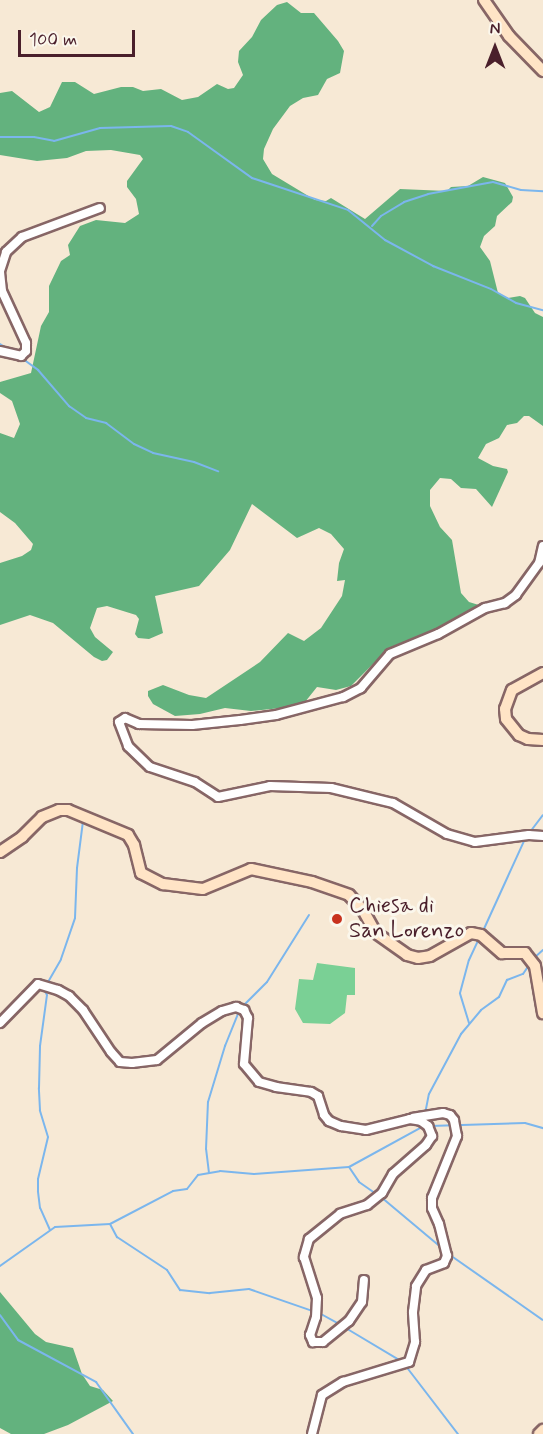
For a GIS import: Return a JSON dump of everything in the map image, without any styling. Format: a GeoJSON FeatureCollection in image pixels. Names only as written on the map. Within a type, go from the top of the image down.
{"type":"FeatureCollection","features":[{"type":"Feature","properties":{"kind":"street"},"geometry":{"type":"LineString","coordinates":[[484,0],[509,36],[543,71]]}},
{"type":"Feature","properties":{"kind":"street"},"geometry":{"type":"LineString","coordinates":[[0,351],[21,356],[26,351],[26,343],[2,291],[0,272],[6,252],[22,237],[100,208]]}},
{"type":"Feature","properties":{"kind":"street"},"geometry":{"type":"LineString","coordinates":[[543,546],[539,563],[516,595],[505,603],[485,608],[438,634],[390,654],[361,688],[343,697],[276,715],[240,720],[192,725],[139,724],[125,718],[119,722],[128,746],[150,767],[195,782],[218,797],[270,786],[331,788],[393,803],[447,834],[475,842],[529,835],[543,836]]}},
{"type":"Feature","properties":{"kind":"street"},"geometry":{"type":"LineString","coordinates":[[543,673],[513,690],[505,709],[506,719],[519,735],[543,740]]}},
{"type":"Feature","properties":{"kind":"street"},"geometry":{"type":"LineString","coordinates":[[0,852],[22,837],[42,817],[59,810],[68,810],[128,835],[134,845],[138,866],[146,878],[177,887],[203,889],[251,869],[312,882],[349,895],[363,910],[376,933],[390,945],[418,958],[447,948],[471,933],[481,935],[494,949],[502,953],[520,952],[530,956],[535,966],[543,1013]]}},
{"type":"Feature","properties":{"kind":"street"},"geometry":{"type":"LineString","coordinates":[[0,1023],[38,984],[58,990],[83,1010],[120,1062],[132,1063],[157,1060],[202,1023],[222,1011],[236,1007],[244,1010],[248,1018],[244,1064],[259,1082],[311,1092],[318,1096],[329,1121],[341,1126],[366,1130],[410,1119],[417,1115],[450,1114],[458,1136],[432,1198],[432,1208],[439,1224],[447,1256],[444,1263],[426,1270],[417,1286],[413,1312],[415,1342],[409,1362],[343,1382],[322,1395],[312,1434]]}},
{"type":"Feature","properties":{"kind":"street"},"geometry":{"type":"LineString","coordinates":[[364,1280],[362,1302],[349,1321],[324,1342],[313,1342],[310,1335],[316,1317],[317,1298],[304,1257],[309,1239],[340,1214],[367,1205],[382,1193],[393,1174],[426,1145],[432,1136],[428,1126],[421,1121],[410,1119]]}},
{"type":"Feature","properties":{"kind":"street"},"geometry":{"type":"LineString","coordinates":[[539,1434],[543,1430]]}},
{"type":"Feature","properties":{"kind":"green space"},"geometry":{"type":"Polygon","coordinates":[[[287,2],[301,13],[314,13],[344,51],[340,73],[327,79],[318,95],[303,98],[290,106],[273,129],[264,149],[263,159],[272,174],[315,200],[326,201],[331,198],[365,219],[400,189],[447,191],[451,187],[468,186],[483,177],[505,183],[513,197],[512,202],[497,216],[495,226],[484,236],[480,247],[490,261],[498,293],[508,298],[520,296],[525,298],[535,313],[543,317],[543,426],[529,416],[524,416],[517,423],[507,425],[499,438],[486,444],[478,458],[493,466],[507,469],[508,472],[492,507],[476,489],[461,488],[451,479],[440,478],[430,490],[430,506],[440,527],[452,540],[461,593],[469,602],[482,606],[428,635],[384,653],[351,686],[336,690],[317,687],[305,702],[291,707],[251,711],[225,708],[200,714],[175,716],[153,704],[148,691],[163,685],[189,695],[206,698],[260,662],[288,633],[304,641],[321,628],[342,596],[345,580],[337,581],[339,563],[344,549],[331,534],[319,528],[297,538],[252,504],[230,550],[199,586],[155,596],[163,633],[149,639],[138,638],[135,634],[139,619],[136,615],[107,606],[97,608],[90,628],[95,637],[113,652],[107,660],[102,661],[94,657],[53,623],[30,615],[0,625],[0,563],[22,556],[31,550],[33,544],[15,523],[0,512],[0,433],[14,438],[20,424],[12,401],[0,393],[0,382],[31,373],[41,326],[49,312],[49,286],[61,261],[70,255],[68,245],[80,226],[96,220],[125,223],[139,214],[136,199],[127,187],[127,181],[143,159],[140,155],[111,150],[86,151],[67,158],[37,161],[0,155],[0,93],[12,91],[39,112],[50,107],[62,82],[75,82],[94,94],[121,87],[133,87],[143,91],[161,89],[182,100],[198,97],[217,84],[228,89],[234,88],[243,75],[238,62],[239,51],[252,37],[261,20],[277,5],[287,2]]]}},
{"type":"Feature","properties":{"kind":"green space"},"geometry":{"type":"Polygon","coordinates":[[[317,963],[355,968],[355,995],[347,995],[345,1013],[330,1024],[303,1023],[295,1009],[299,979],[313,980],[317,963]]]}},
{"type":"Feature","properties":{"kind":"green space"},"geometry":{"type":"Polygon","coordinates":[[[0,1292],[35,1334],[46,1342],[73,1348],[82,1374],[90,1386],[103,1390],[113,1401],[68,1425],[44,1434],[11,1434],[0,1428],[0,1292]]]}},
{"type":"Feature","properties":{"kind":"waterway"},"geometry":{"type":"LineString","coordinates":[[0,137],[34,137],[54,141],[100,128],[171,126],[188,132],[252,178],[348,210],[385,240],[433,266],[491,289],[516,303],[543,310]]}},
{"type":"Feature","properties":{"kind":"waterway"},"geometry":{"type":"LineString","coordinates":[[372,226],[381,216],[404,202],[428,194],[493,182],[521,190],[543,191]]}},
{"type":"Feature","properties":{"kind":"waterway"},"geometry":{"type":"LineString","coordinates":[[0,344],[11,351]]}},
{"type":"Feature","properties":{"kind":"waterway"},"geometry":{"type":"LineString","coordinates":[[23,359],[38,370],[69,406],[86,418],[106,423],[134,444],[153,453],[194,462],[218,471]]}},
{"type":"Feature","properties":{"kind":"waterway"},"geometry":{"type":"LineString","coordinates":[[530,832],[543,815]]}},
{"type":"Feature","properties":{"kind":"waterway"},"geometry":{"type":"LineString","coordinates":[[50,1230],[40,1208],[38,1191],[38,1179],[48,1137],[40,1110],[39,1088],[40,1046],[47,995],[44,989],[61,959],[75,918],[77,868],[83,821]]}},
{"type":"Feature","properties":{"kind":"waterway"},"geometry":{"type":"LineString","coordinates":[[483,931],[525,839]]}},
{"type":"Feature","properties":{"kind":"waterway"},"geometry":{"type":"LineString","coordinates":[[242,1007],[267,982],[309,915]]}},
{"type":"Feature","properties":{"kind":"waterway"},"geometry":{"type":"LineString","coordinates":[[469,1023],[460,993],[469,960],[479,939]]}},
{"type":"Feature","properties":{"kind":"waterway"},"geometry":{"type":"LineString","coordinates":[[534,958],[543,950]]}},
{"type":"Feature","properties":{"kind":"waterway"},"geometry":{"type":"LineString","coordinates":[[425,1114],[429,1094],[461,1034],[481,1010],[499,997],[507,980],[523,974],[529,965]]}},
{"type":"Feature","properties":{"kind":"waterway"},"geometry":{"type":"LineString","coordinates":[[209,1173],[206,1149],[208,1102],[225,1046],[239,1012]]}},
{"type":"Feature","properties":{"kind":"waterway"},"geometry":{"type":"LineString","coordinates":[[430,1126],[525,1123],[543,1128]]}},
{"type":"Feature","properties":{"kind":"waterway"},"geometry":{"type":"LineString","coordinates":[[0,1266],[55,1227],[110,1224],[173,1191],[187,1189],[198,1175],[220,1171],[254,1174],[349,1167],[424,1126]]}},
{"type":"Feature","properties":{"kind":"waterway"},"geometry":{"type":"LineString","coordinates":[[349,1167],[359,1182],[376,1194]]}},
{"type":"Feature","properties":{"kind":"waterway"},"geometry":{"type":"LineString","coordinates":[[381,1197],[443,1249]]}},
{"type":"Feature","properties":{"kind":"waterway"},"geometry":{"type":"LineString","coordinates":[[110,1224],[117,1237],[167,1270],[180,1290],[210,1293],[249,1289],[321,1314],[339,1324]]}},
{"type":"Feature","properties":{"kind":"waterway"},"geometry":{"type":"LineString","coordinates":[[450,1255],[543,1320]]}},
{"type":"Feature","properties":{"kind":"waterway"},"geometry":{"type":"LineString","coordinates":[[0,1315],[18,1340],[96,1382],[133,1434]]}},
{"type":"Feature","properties":{"kind":"waterway"},"geometry":{"type":"LineString","coordinates":[[344,1327],[401,1361]]}},
{"type":"Feature","properties":{"kind":"waterway"},"geometry":{"type":"LineString","coordinates":[[405,1365],[458,1434]]}},
{"type":"Feature","properties":{"kind":"place","name":"Chiesa di San Lorenzo"},"geometry":{"type":"Point","coordinates":[337,919]}}]}
